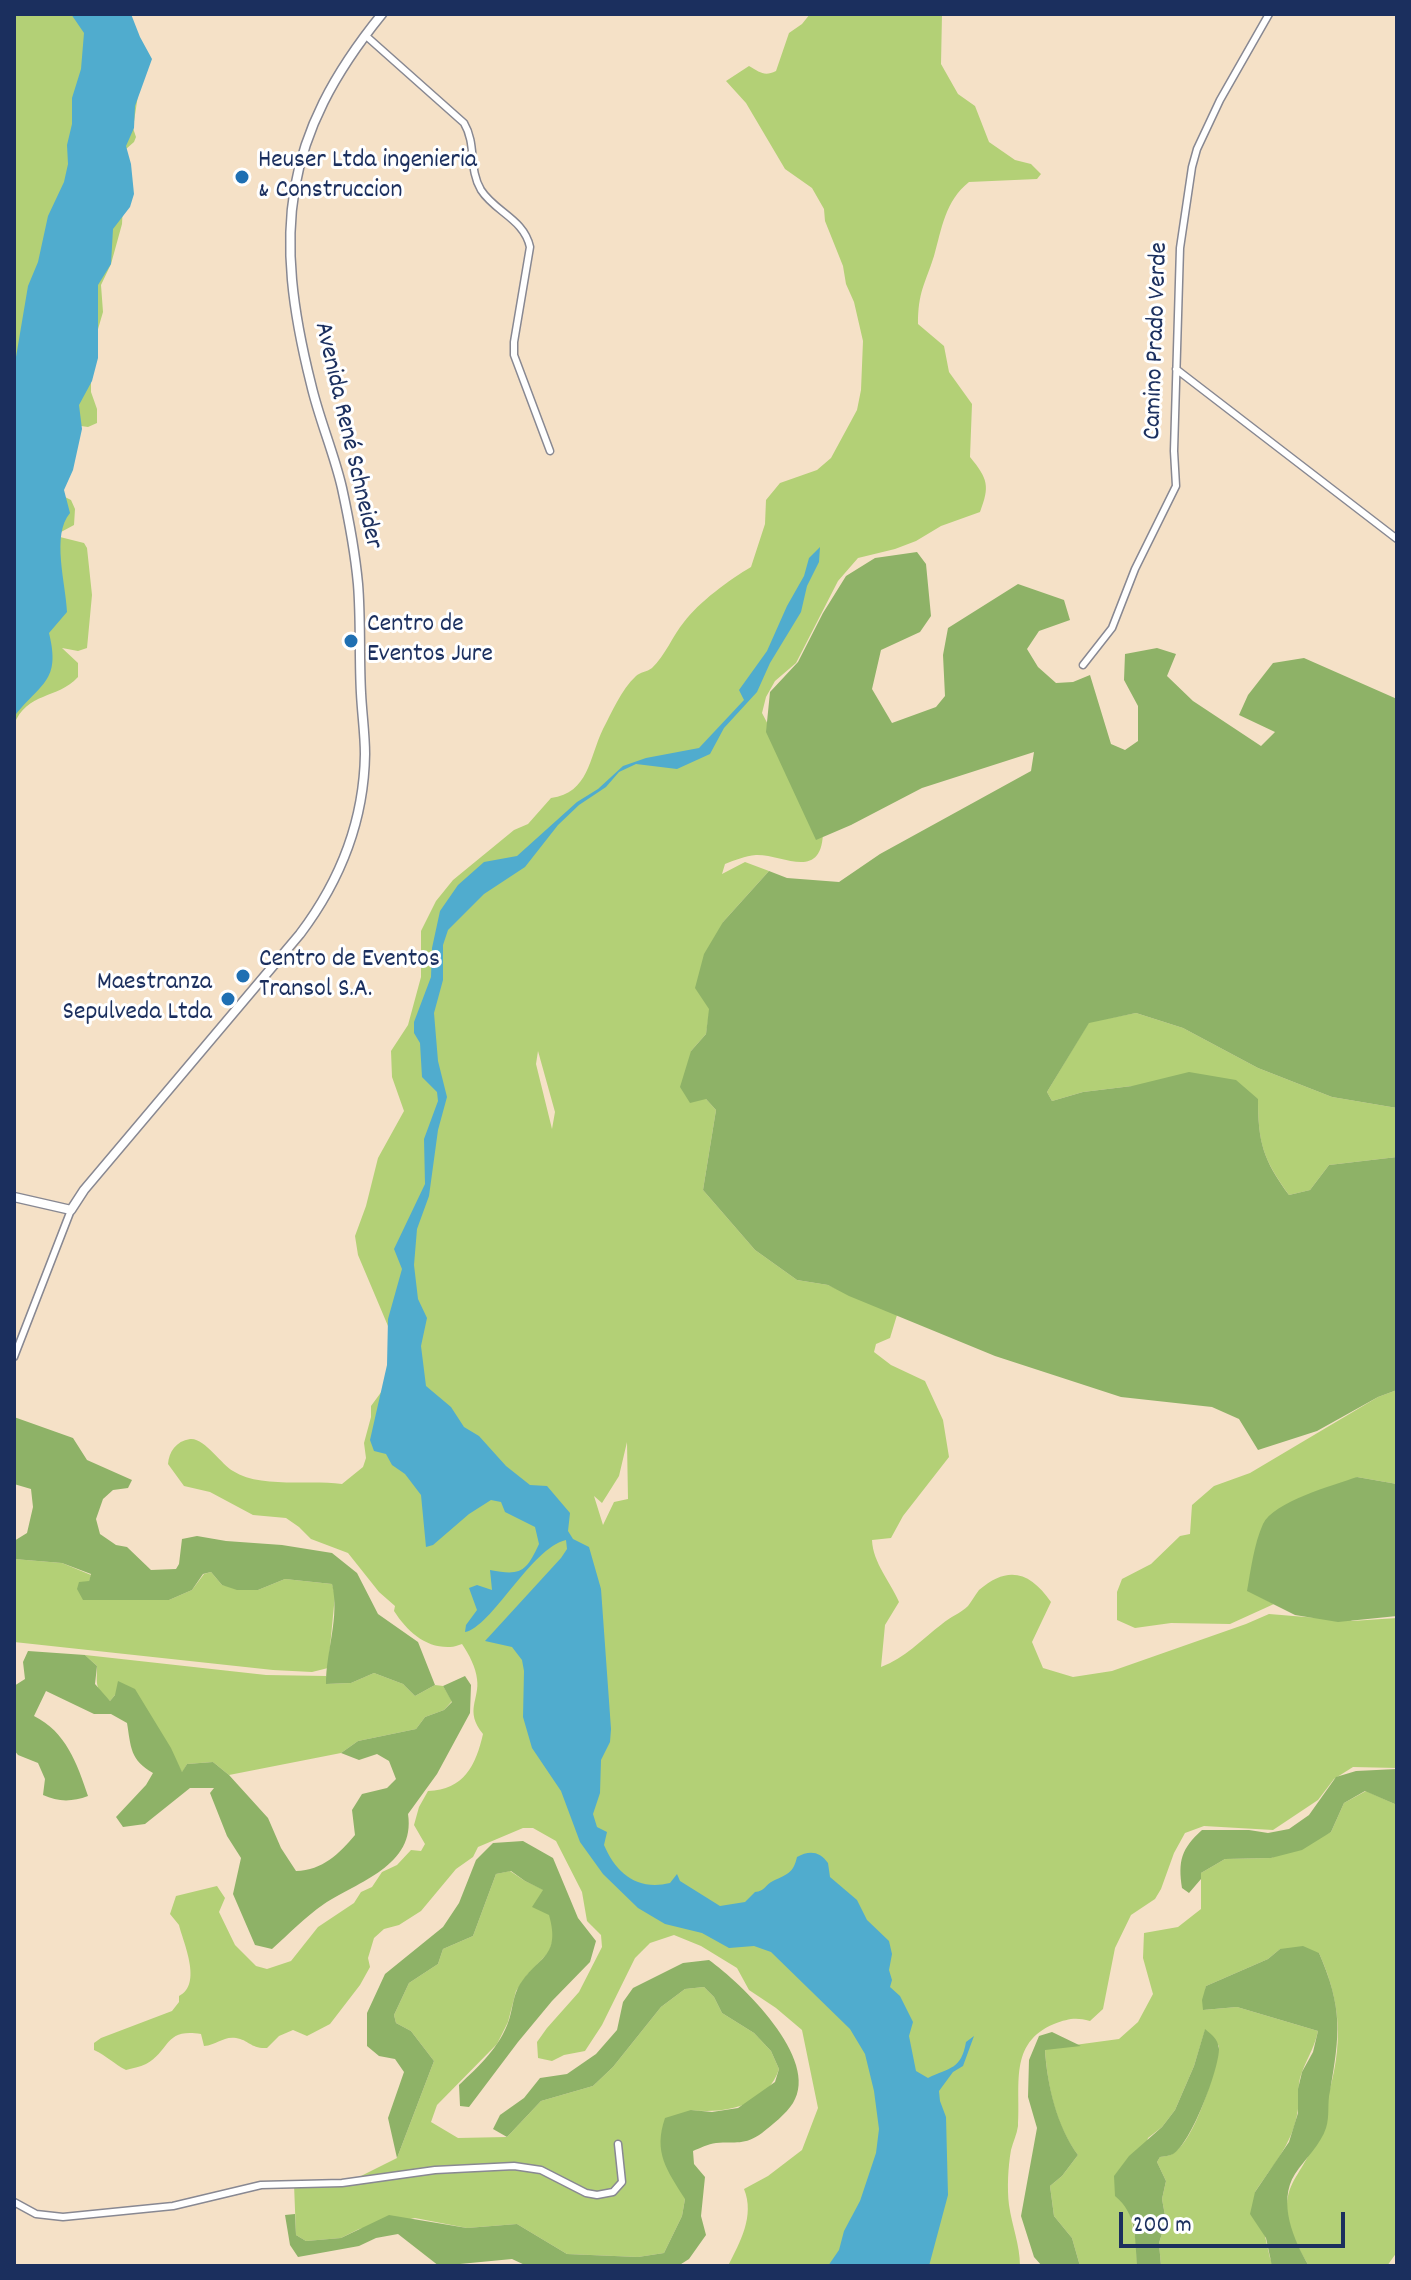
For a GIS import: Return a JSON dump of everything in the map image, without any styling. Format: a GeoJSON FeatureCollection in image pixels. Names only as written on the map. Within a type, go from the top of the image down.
{"type":"FeatureCollection","features":[{"type":"Feature","properties":{"kind":"street","name":"Avenida René Schneider"},"geometry":{"type":"LineString","coordinates":[[14,1357],[71,1210],[84,1190],[311,919],[339,871],[356,821],[365,751],[358,583],[341,488],[308,370],[293,295],[290,236],[297,177],[314,120],[336,76],[382,14]]}},
{"type":"Feature","properties":{"kind":"street","name":"Camino Prado Verde"},"geometry":{"type":"LineString","coordinates":[[1083,665],[1112,628],[1135,569],[1176,486],[1174,451],[1180,248],[1192,167],[1220,100],[1269,14]]}},
{"type":"Feature","properties":{"kind":"street"},"geometry":{"type":"LineString","coordinates":[[365,35],[464,123],[472,142],[471,161],[478,184],[485,196],[522,227],[528,238],[530,247],[514,355],[550,451]]}},
{"type":"Feature","properties":{"kind":"street"},"geometry":{"type":"LineString","coordinates":[[1176,369],[1397,539]]}},
{"type":"Feature","properties":{"kind":"street"},"geometry":{"type":"LineString","coordinates":[[14,1197],[71,1210]]}},
{"type":"Feature","properties":{"kind":"street"},"geometry":{"type":"LineString","coordinates":[[14,2202],[36,2214],[63,2217],[151,2209],[261,2185],[342,2183],[435,2170],[514,2166],[541,2170],[586,2193],[603,2195],[616,2190],[622,2182],[618,2144]]}},
{"type":"Feature","properties":{"kind":"green space"},"geometry":{"type":"Polygon","coordinates":[[[14,14],[125,14],[138,95],[133,128],[136,137],[126,149],[122,224],[111,264],[101,285],[103,312],[91,365],[91,392],[97,409],[97,423],[88,427],[74,425],[61,495],[71,500],[75,509],[74,525],[61,532],[60,537],[84,543],[87,548],[92,595],[87,648],[78,651],[62,648],[78,663],[78,677],[27,706],[14,725],[14,14]]]}},
{"type":"Feature","properties":{"kind":"green space"},"geometry":{"type":"Polygon","coordinates":[[[810,14],[942,14],[941,64],[958,94],[975,106],[989,142],[1015,160],[1031,164],[1041,174],[1037,179],[969,182],[961,189],[946,216],[921,296],[918,324],[944,346],[949,372],[972,404],[970,457],[986,483],[983,503],[980,512],[941,526],[916,541],[858,558],[838,581],[796,663],[775,681],[766,697],[762,713],[823,830],[821,846],[809,861],[756,855],[725,864],[722,874],[745,862],[769,871],[723,922],[706,1034],[691,1051],[706,1099],[716,1110],[703,1190],[755,1250],[797,1280],[828,1285],[897,1315],[890,1338],[876,1344],[874,1352],[891,1365],[925,1381],[943,1420],[949,1457],[903,1516],[891,1538],[872,1540],[879,1564],[899,1602],[885,1625],[881,1667],[905,1654],[965,1608],[990,1582],[1010,1575],[1019,1575],[1036,1584],[1051,1602],[1032,1642],[1043,1668],[1073,1677],[1112,1671],[1269,1614],[1318,1618],[1343,1615],[1352,1621],[1397,1618],[1397,1768],[1353,1767],[1334,1779],[1318,1800],[1273,1830],[1204,1826],[1185,1833],[1155,1899],[1131,1915],[1115,1948],[1103,2009],[1090,2021],[1072,2019],[1054,2024],[1029,2042],[1020,2067],[1018,2126],[1008,2178],[1009,2205],[1020,2266],[728,2266],[747,2219],[744,2189],[768,2176],[802,2150],[818,2108],[802,2030],[749,1990],[737,1968],[701,1946],[674,1935],[650,1943],[635,1958],[602,2025],[585,2051],[552,2061],[538,2058],[537,2042],[579,1992],[602,1947],[601,1935],[587,1921],[582,1892],[556,1841],[533,1828],[523,1828],[478,1847],[473,1857],[456,1869],[421,1911],[399,1925],[384,1929],[374,1938],[368,1958],[370,1967],[360,1985],[330,2024],[307,2036],[293,2030],[279,2036],[267,2048],[262,2048],[231,2038],[204,2046],[201,2034],[180,2034],[146,2064],[126,2070],[94,2050],[94,2043],[101,2038],[172,2011],[179,2002],[179,1996],[186,1990],[190,1982],[190,1962],[179,1925],[170,1914],[176,1896],[217,1886],[225,1898],[219,1912],[235,1945],[256,1966],[267,1969],[291,1961],[318,1927],[354,1903],[361,1892],[372,1887],[382,1872],[397,1865],[411,1850],[421,1851],[425,1844],[414,1825],[428,1791],[440,1790],[459,1781],[477,1756],[483,1734],[474,1719],[477,1679],[472,1661],[462,1644],[441,1647],[418,1637],[348,1553],[311,1539],[286,1518],[253,1515],[210,1492],[184,1486],[168,1464],[177,1445],[190,1439],[201,1442],[233,1471],[257,1480],[342,1484],[363,1467],[371,1406],[382,1391],[388,1368],[388,1326],[358,1255],[355,1236],[378,1158],[404,1111],[392,1077],[391,1051],[408,1025],[421,977],[421,931],[436,901],[453,880],[514,830],[528,824],[551,798],[564,795],[580,782],[603,729],[626,688],[638,675],[657,663],[697,607],[751,567],[765,524],[766,500],[780,483],[817,470],[831,458],[857,410],[863,341],[843,266],[825,221],[824,209],[812,188],[785,169],[746,103],[726,81],[749,66],[765,74],[776,71],[789,33],[810,14]],[[538,1051],[536,1064],[552,1129],[555,1112],[538,1051]],[[627,1442],[619,1476],[602,1503],[594,1496],[603,1525],[614,1502],[628,1499],[627,1442]]]}},
{"type":"Feature","properties":{"kind":"green space"},"geometry":{"type":"Polygon","coordinates":[[[917,552],[926,564],[931,616],[920,632],[881,650],[872,689],[892,723],[936,707],[945,696],[943,655],[948,628],[1018,584],[1064,600],[1070,620],[1039,631],[1027,649],[1038,667],[1056,683],[1073,682],[1090,675],[1111,744],[1125,750],[1138,741],[1138,706],[1124,680],[1125,654],[1157,648],[1176,654],[1167,676],[1193,701],[1261,746],[1275,732],[1239,715],[1248,695],[1273,663],[1304,658],[1397,699],[1397,1108],[1332,1097],[1258,1068],[1183,1028],[1136,1013],[1089,1023],[1047,1092],[1052,1101],[1189,1072],[1236,1080],[1258,1099],[1264,1150],[1289,1195],[1310,1190],[1329,1165],[1397,1157],[1397,1390],[1378,1397],[1317,1431],[1258,1450],[1239,1419],[1212,1407],[1121,1397],[995,1356],[828,1285],[797,1280],[755,1250],[703,1190],[716,1110],[706,1099],[690,1103],[680,1087],[691,1051],[706,1034],[709,1009],[695,988],[704,954],[723,922],[769,871],[787,878],[839,882],[880,854],[1031,771],[1034,752],[922,788],[816,840],[766,732],[770,692],[798,662],[846,576],[875,558],[917,552]]]}},
{"type":"Feature","properties":{"kind":"green space"},"geometry":{"type":"Polygon","coordinates":[[[1136,1013],[1183,1028],[1258,1068],[1332,1097],[1397,1108],[1397,1157],[1329,1165],[1310,1190],[1289,1195],[1264,1150],[1258,1099],[1132,1086],[1083,1092],[1052,1101],[1047,1092],[1089,1022],[1136,1013]]]}},
{"type":"Feature","properties":{"kind":"green space"},"geometry":{"type":"Polygon","coordinates":[[[1397,1390],[1397,1484],[1357,1477],[1248,1590],[1274,1604],[1230,1624],[1171,1623],[1135,1628],[1117,1620],[1117,1592],[1122,1579],[1151,1564],[1180,1536],[1190,1534],[1192,1505],[1214,1486],[1250,1473],[1378,1397],[1397,1390]]]}},
{"type":"Feature","properties":{"kind":"green space"},"geometry":{"type":"Polygon","coordinates":[[[14,1417],[73,1438],[87,1460],[132,1480],[128,1488],[113,1490],[103,1499],[96,1519],[100,1534],[116,1545],[127,1547],[151,1570],[176,1569],[182,1539],[197,1536],[332,1553],[357,1573],[378,1614],[418,1642],[435,1685],[415,1696],[403,1684],[374,1673],[351,1683],[326,1684],[334,1621],[332,1584],[285,1579],[258,1590],[237,1590],[222,1585],[211,1572],[203,1574],[192,1590],[169,1600],[83,1600],[77,1589],[79,1582],[89,1581],[91,1574],[62,1563],[14,1559],[14,1541],[27,1533],[33,1507],[31,1489],[14,1484],[14,1417]]]}},
{"type":"Feature","properties":{"kind":"green space"},"geometry":{"type":"Polygon","coordinates":[[[1357,1477],[1397,1484],[1397,1616],[1338,1622],[1295,1615],[1247,1591],[1257,1540],[1269,1516],[1305,1495],[1357,1477]]]}},
{"type":"Feature","properties":{"kind":"green space"},"geometry":{"type":"Polygon","coordinates":[[[14,1559],[62,1563],[91,1575],[83,1600],[169,1600],[192,1590],[204,1574],[211,1572],[222,1585],[258,1590],[285,1579],[332,1584],[335,1595],[328,1668],[312,1672],[273,1670],[14,1642],[14,1559]]]}},
{"type":"Feature","properties":{"kind":"green space"},"geometry":{"type":"Polygon","coordinates":[[[28,1651],[85,1655],[97,1666],[95,1684],[110,1701],[115,1695],[118,1681],[135,1689],[182,1772],[187,1764],[213,1762],[229,1775],[268,1818],[281,1848],[296,1871],[314,1868],[336,1854],[355,1835],[352,1810],[362,1794],[387,1788],[396,1779],[389,1761],[377,1754],[359,1760],[341,1753],[358,1741],[416,1729],[425,1717],[444,1710],[452,1702],[443,1686],[465,1676],[471,1685],[470,1713],[437,1774],[408,1814],[408,1832],[394,1860],[317,1909],[272,1949],[255,1945],[233,1894],[241,1858],[227,1836],[210,1793],[214,1788],[190,1788],[145,1824],[123,1827],[116,1817],[153,1773],[136,1758],[127,1723],[111,1714],[94,1714],[46,1691],[34,1716],[54,1731],[69,1750],[88,1796],[65,1800],[43,1795],[45,1779],[38,1763],[18,1755],[14,1750],[14,1686],[25,1679],[23,1662],[28,1651]]]}},
{"type":"Feature","properties":{"kind":"green space"},"geometry":{"type":"Polygon","coordinates":[[[85,1655],[266,1675],[326,1676],[326,1684],[351,1683],[374,1673],[403,1684],[415,1696],[435,1685],[443,1686],[452,1701],[444,1710],[425,1717],[416,1729],[358,1741],[341,1753],[229,1775],[213,1762],[187,1764],[182,1773],[168,1747],[138,1713],[115,1695],[110,1701],[101,1693],[97,1666],[85,1655]]]}},
{"type":"Feature","properties":{"kind":"green space"},"geometry":{"type":"Polygon","coordinates":[[[1397,1769],[1397,1805],[1365,1791],[1344,1803],[1331,1832],[1302,1850],[1271,1858],[1225,1859],[1201,1873],[1201,1879],[1189,1893],[1182,1888],[1180,1870],[1185,1850],[1202,1830],[1268,1833],[1289,1829],[1309,1815],[1336,1777],[1356,1771],[1397,1769]]]}},
{"type":"Feature","properties":{"kind":"green space"},"geometry":{"type":"Polygon","coordinates":[[[1366,1791],[1397,1805],[1397,2252],[1387,2266],[1309,2266],[1292,2232],[1287,2201],[1294,2180],[1311,2149],[1323,2113],[1334,2071],[1338,2033],[1333,1994],[1319,1953],[1280,1949],[1268,1959],[1206,1986],[1203,2010],[1237,2007],[1318,2031],[1300,2078],[1294,2126],[1280,2155],[1255,2192],[1274,2266],[1161,2266],[1159,2243],[1166,2221],[1162,2199],[1166,2181],[1157,2162],[1160,2157],[1171,2155],[1180,2147],[1203,2104],[1219,2046],[1205,2030],[1175,2110],[1162,2127],[1148,2138],[1128,2207],[1136,2241],[1137,2266],[1080,2266],[1072,2238],[1054,2216],[1050,2186],[1078,2155],[1064,2132],[1054,2105],[1045,2049],[1119,2039],[1138,2022],[1153,1994],[1143,1958],[1144,1933],[1178,1927],[1201,1909],[1201,1873],[1225,1859],[1271,1858],[1331,1832],[1344,1803],[1366,1791]]]}},
{"type":"Feature","properties":{"kind":"green space"},"geometry":{"type":"Polygon","coordinates":[[[523,1841],[553,1858],[578,1918],[596,1941],[590,1962],[552,2001],[469,2107],[460,2106],[459,2085],[500,2039],[517,1990],[549,1950],[552,1941],[549,1915],[532,1907],[543,1890],[511,1871],[496,1874],[473,1936],[443,1949],[438,1964],[409,1983],[394,2015],[396,2023],[411,2031],[434,2061],[397,2158],[388,2118],[404,2072],[395,2059],[379,2056],[367,2046],[367,2013],[385,1974],[443,1927],[459,1903],[476,1860],[493,1843],[523,1841]]]}},
{"type":"Feature","properties":{"kind":"green space"},"geometry":{"type":"Polygon","coordinates":[[[510,1871],[544,1890],[555,1934],[549,1952],[516,1991],[508,2022],[497,2044],[437,2105],[431,2122],[458,2138],[507,2137],[541,2101],[593,2086],[613,2067],[661,2007],[685,1989],[704,1987],[714,1997],[722,2013],[754,2033],[771,2051],[779,2069],[773,2082],[765,2092],[743,2105],[731,2109],[691,2110],[682,2216],[664,2253],[638,2257],[567,2254],[517,2224],[467,2228],[415,2218],[359,2229],[341,2238],[306,2241],[296,2235],[294,2184],[355,2179],[397,2158],[434,2061],[411,2031],[396,2023],[394,2015],[409,1983],[438,1964],[443,1949],[473,1936],[496,1874],[510,1871]]]}},
{"type":"Feature","properties":{"kind":"green space"},"geometry":{"type":"Polygon","coordinates":[[[1303,1946],[1319,1953],[1327,1972],[1336,2006],[1336,2053],[1324,2134],[1295,2174],[1287,2197],[1293,2233],[1309,2266],[1272,2266],[1266,2238],[1250,2214],[1255,2192],[1289,2142],[1298,2113],[1302,2072],[1313,2052],[1318,2031],[1237,2007],[1203,2010],[1202,2000],[1206,1986],[1268,1959],[1280,1949],[1303,1946]]]}},
{"type":"Feature","properties":{"kind":"green space"},"geometry":{"type":"Polygon","coordinates":[[[709,1960],[740,1986],[774,2024],[796,2065],[799,2085],[790,2107],[756,2137],[713,2144],[693,2151],[694,2164],[705,2177],[701,2216],[706,2235],[689,2259],[678,2266],[527,2266],[512,2259],[439,2266],[398,2234],[376,2238],[359,2246],[298,2257],[290,2245],[285,2215],[295,2214],[296,2235],[306,2241],[341,2238],[389,2215],[467,2228],[517,2224],[567,2254],[638,2257],[664,2253],[682,2216],[685,2199],[661,2151],[665,2118],[691,2110],[712,2112],[738,2108],[775,2082],[779,2069],[771,2051],[754,2033],[722,2013],[714,1997],[704,1987],[685,1989],[661,2007],[613,2067],[593,2086],[541,2101],[507,2137],[493,2129],[500,2115],[524,2098],[540,2078],[567,2074],[596,2054],[617,2030],[623,2002],[633,1988],[683,1963],[709,1960]]]}},
{"type":"Feature","properties":{"kind":"green space"},"geometry":{"type":"Polygon","coordinates":[[[1205,2029],[1216,2040],[1219,2049],[1209,2088],[1188,2136],[1173,2154],[1160,2157],[1157,2162],[1166,2181],[1162,2199],[1166,2221],[1159,2243],[1161,2266],[1137,2266],[1134,2228],[1127,2211],[1115,2196],[1114,2176],[1129,2156],[1162,2127],[1175,2110],[1194,2066],[1205,2029]]]}},
{"type":"Feature","properties":{"kind":"green space"},"geometry":{"type":"Polygon","coordinates":[[[1052,2032],[1081,2046],[1045,2050],[1054,2105],[1064,2132],[1078,2155],[1050,2186],[1054,2216],[1072,2238],[1080,2266],[1042,2266],[1034,2257],[1021,2216],[1037,2128],[1028,2097],[1029,2060],[1039,2036],[1052,2032]]]}},
{"type":"Feature","properties":{"kind":"water"},"geometry":{"type":"Polygon","coordinates":[[[71,14],[131,14],[152,59],[135,106],[134,128],[126,146],[134,194],[130,207],[113,229],[111,264],[98,285],[98,358],[92,381],[79,405],[82,429],[73,470],[64,490],[70,513],[64,522],[60,547],[67,612],[49,633],[52,662],[46,680],[14,717],[14,356],[28,286],[38,262],[48,216],[64,182],[68,164],[72,98],[81,69],[84,33],[71,14]]]}},
{"type":"Feature","properties":{"kind":"water"},"geometry":{"type":"Polygon","coordinates":[[[820,547],[819,562],[807,586],[801,612],[770,663],[757,692],[724,728],[710,754],[677,769],[636,764],[619,772],[606,787],[579,805],[558,825],[525,867],[484,894],[448,930],[443,945],[443,980],[434,1013],[438,1061],[447,1097],[438,1130],[429,1196],[417,1229],[414,1265],[418,1299],[427,1318],[421,1346],[426,1386],[451,1407],[464,1427],[479,1436],[506,1466],[530,1485],[547,1486],[570,1513],[568,1531],[573,1539],[589,1547],[601,1589],[611,1729],[610,1742],[601,1760],[600,1793],[593,1814],[597,1827],[607,1832],[604,1845],[615,1864],[629,1878],[647,1884],[670,1883],[677,1874],[680,1881],[720,1906],[745,1902],[755,1892],[789,1873],[797,1857],[806,1853],[818,1854],[828,1863],[830,1877],[857,1900],[867,1920],[889,1941],[892,1954],[890,1987],[900,1996],[913,2022],[909,2036],[916,2071],[928,2078],[958,2063],[966,2042],[974,2036],[963,2066],[953,2072],[939,2091],[946,2117],[948,2195],[929,2266],[828,2266],[839,2250],[844,2231],[860,2201],[876,2153],[879,2129],[865,2054],[850,2029],[771,1952],[754,1946],[729,1948],[702,1933],[665,1924],[638,1908],[603,1874],[580,1842],[561,1791],[532,1748],[523,1717],[522,1660],[512,1647],[485,1641],[561,1558],[567,1549],[566,1540],[539,1557],[487,1617],[465,1632],[466,1625],[477,1610],[469,1588],[477,1585],[492,1590],[490,1570],[516,1572],[526,1566],[539,1544],[535,1527],[505,1512],[501,1502],[491,1500],[469,1514],[433,1545],[426,1547],[421,1495],[405,1474],[392,1465],[386,1454],[374,1451],[370,1440],[387,1365],[388,1319],[402,1269],[394,1249],[425,1184],[424,1139],[438,1101],[437,1092],[422,1077],[420,1043],[414,1033],[414,1022],[431,977],[432,948],[440,911],[458,885],[484,862],[517,856],[623,766],[646,758],[699,748],[744,700],[739,690],[767,651],[804,576],[809,558],[820,547]]]}},
{"type":"Feature","properties":{"kind":"place","name":"Heuser Ltda ingenieria & Construccion"},"geometry":{"type":"Point","coordinates":[242,177]}},
{"type":"Feature","properties":{"kind":"place","name":"Centro de Eventos Jure"},"geometry":{"type":"Point","coordinates":[351,641]}},
{"type":"Feature","properties":{"kind":"place","name":"Centro de Eventos Transol S.A."},"geometry":{"type":"Point","coordinates":[243,976]}},
{"type":"Feature","properties":{"kind":"place","name":"Maestranza Sepulveda Ltda"},"geometry":{"type":"Point","coordinates":[228,999]}}]}
